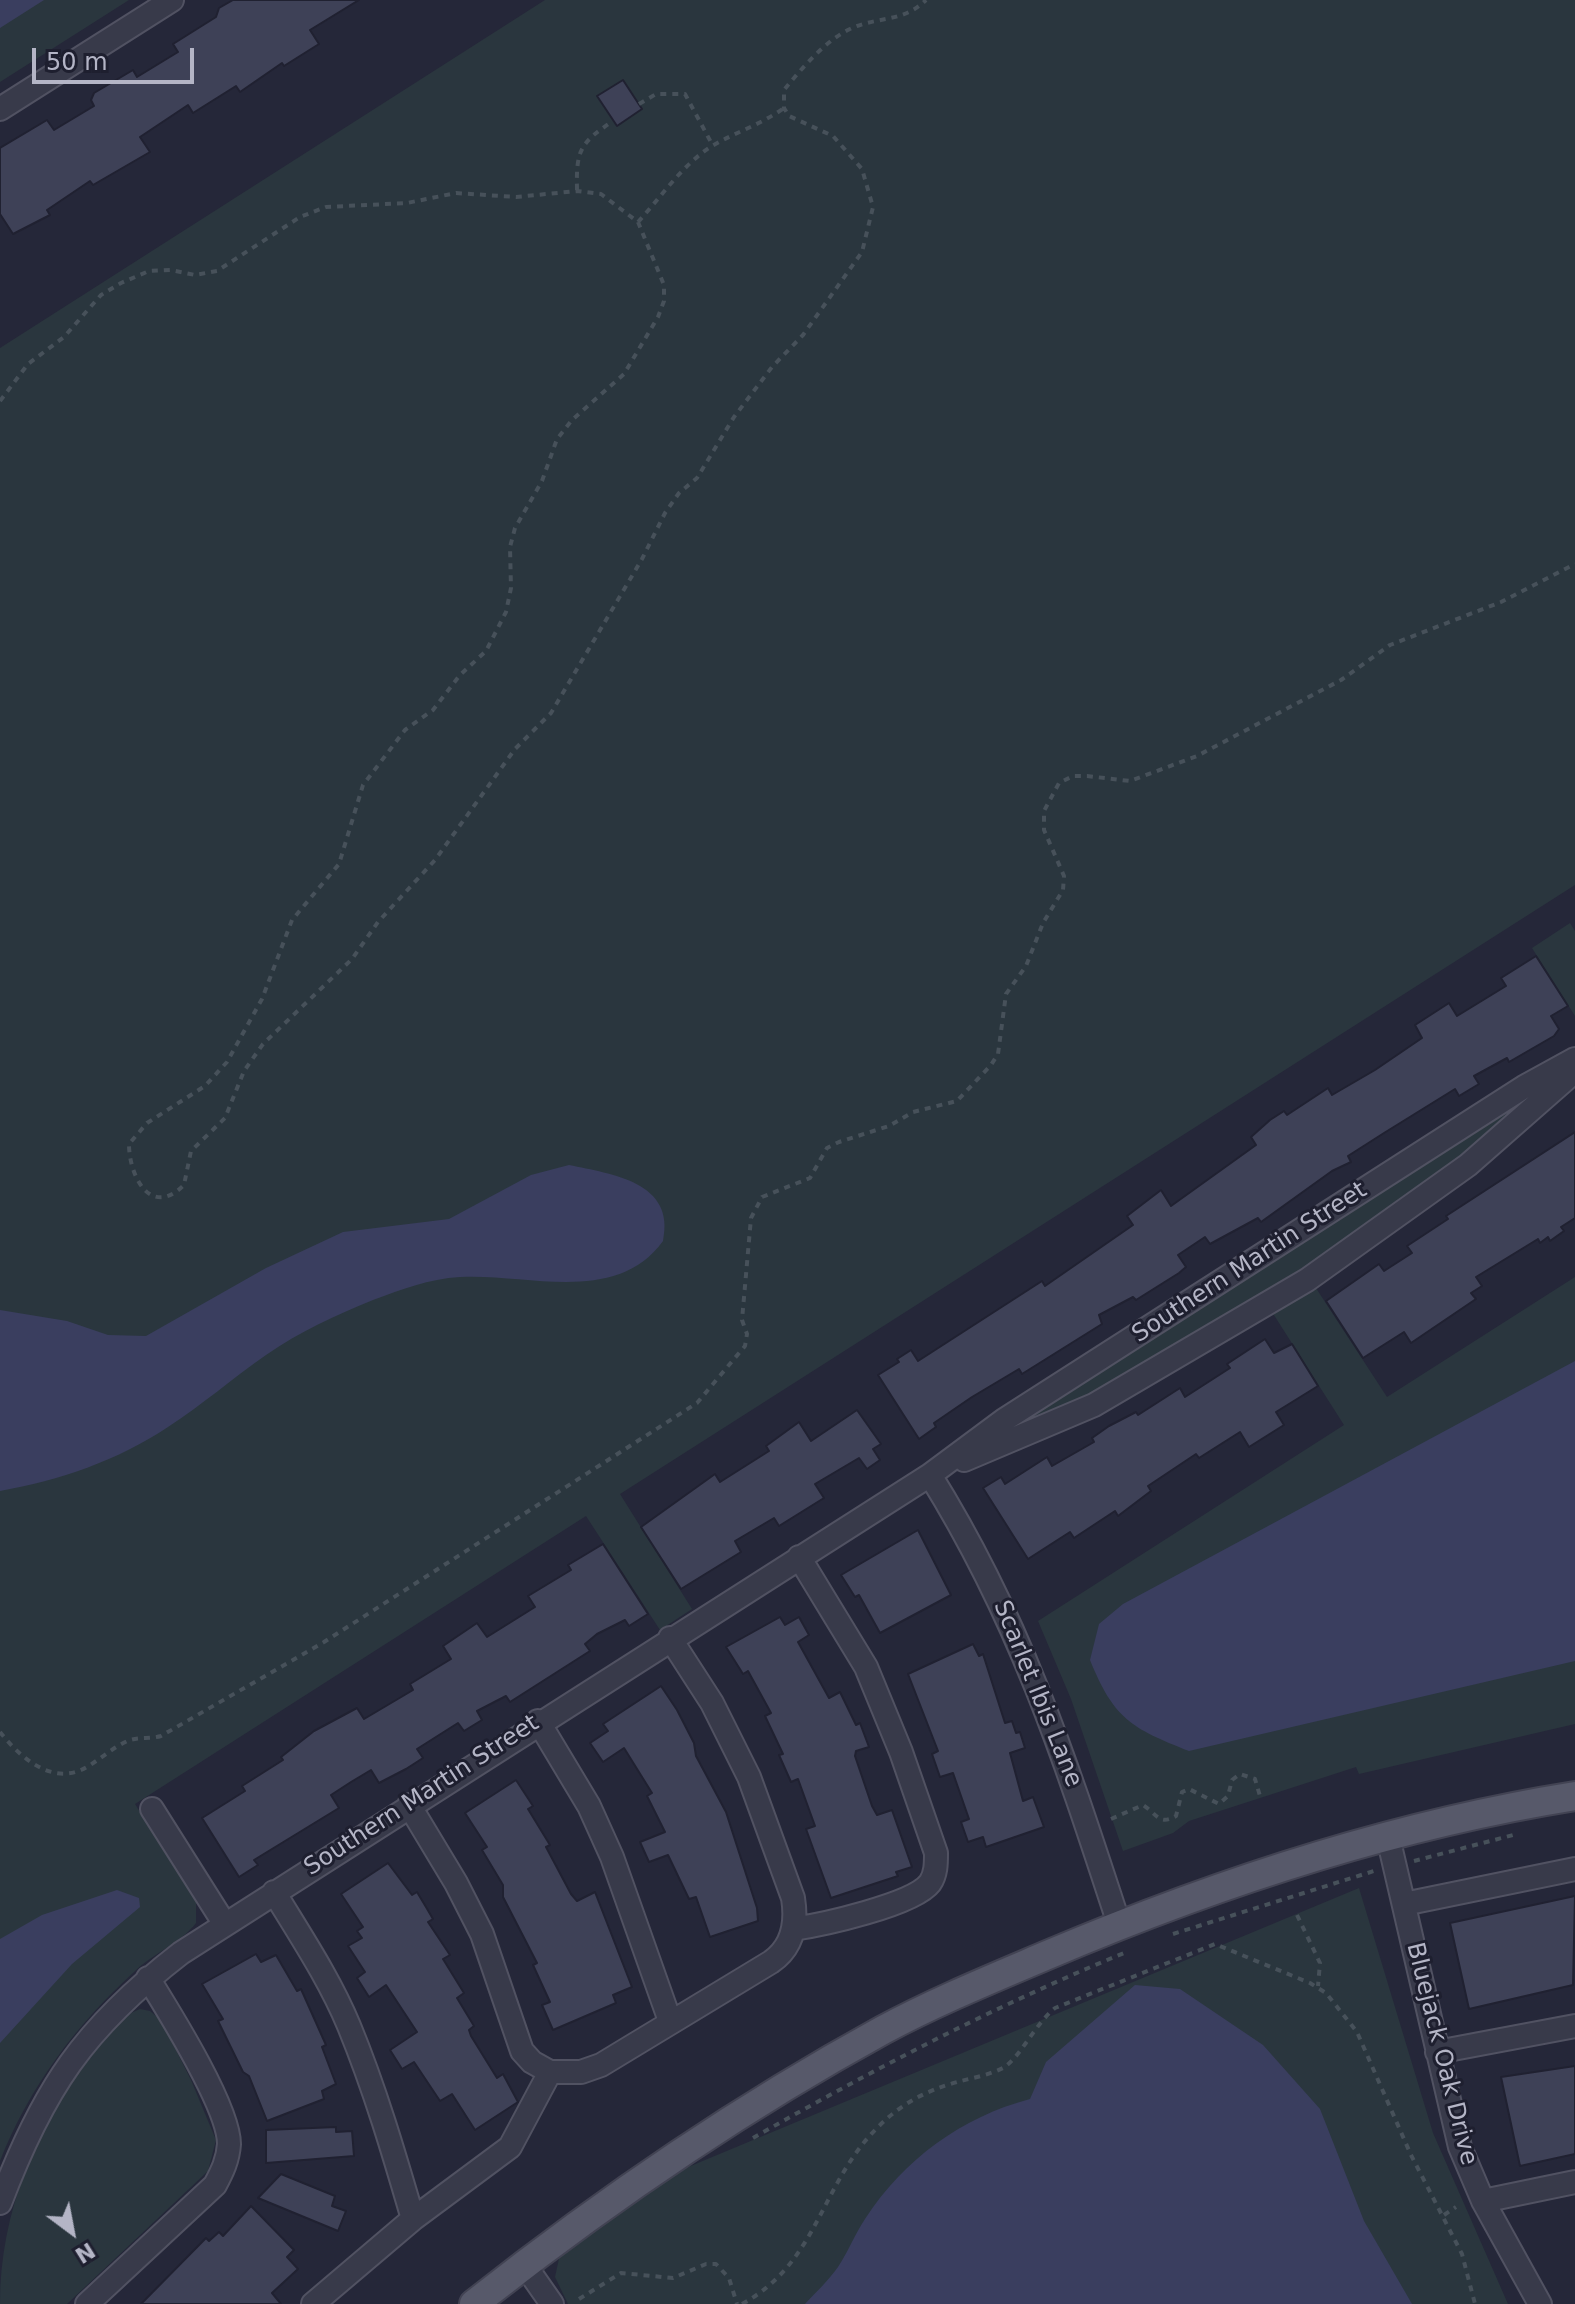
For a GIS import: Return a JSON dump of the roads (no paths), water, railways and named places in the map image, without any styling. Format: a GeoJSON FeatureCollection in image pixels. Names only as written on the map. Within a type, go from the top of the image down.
{"type":"FeatureCollection","features":[{"type":"Feature","properties":{"kind":"main road"},"geometry":{"type":"LineString","coordinates":[[474,2304],[524,2264],[744,2112],[886,2028],[1119,1924],[1268,1871],[1388,1837],[1575,1796]]}},
{"type":"Feature","properties":{"kind":"street"},"geometry":{"type":"LineString","coordinates":[[0,109],[172,0]]}},
{"type":"Feature","properties":{"kind":"street","name":"Southern Martin Street"},"geometry":{"type":"LineString","coordinates":[[0,2203],[19,2152],[54,2083],[96,2028],[148,1978],[224,1923],[538,1721],[930,1475],[1017,1411],[1524,1087],[1575,1059]]}},
{"type":"Feature","properties":{"kind":"street","name":"Southern Martin Street"},"geometry":{"type":"LineString","coordinates":[[930,1475],[1094,1405],[1307,1280],[1468,1165],[1575,1071]]}},
{"type":"Feature","properties":{"kind":"street","name":"Scarlet Ibis Lane"},"geometry":{"type":"LineString","coordinates":[[930,1475],[971,1543],[1012,1624],[1050,1715],[1119,1924]]}},
{"type":"Feature","properties":{"kind":"street"},"geometry":{"type":"LineString","coordinates":[[793,1929],[826,1925],[909,1898],[924,1890],[936,1868],[936,1853],[901,1752],[866,1667],[799,1557]]}},
{"type":"Feature","properties":{"kind":"street"},"geometry":{"type":"LineString","coordinates":[[409,1805],[456,1883],[482,1934],[522,2051],[532,2062],[550,2072],[567,2074],[601,2065],[781,1956],[796,1917],[793,1898],[749,1777],[712,1703],[670,1638]]}},
{"type":"Feature","properties":{"kind":"street"},"geometry":{"type":"LineString","coordinates":[[538,1721],[589,1806],[612,1857],[670,2021]]}},
{"type":"Feature","properties":{"kind":"street"},"geometry":{"type":"LineString","coordinates":[[152,1809],[224,1923]]}},
{"type":"Feature","properties":{"kind":"street","name":"Bluejack Oak Drive"},"geometry":{"type":"LineString","coordinates":[[1388,1837],[1460,2147],[1483,2201],[1540,2304]]}},
{"type":"Feature","properties":{"kind":"street"},"geometry":{"type":"LineString","coordinates":[[1404,1904],[1575,1869]]}},
{"type":"Feature","properties":{"kind":"street"},"geometry":{"type":"LineString","coordinates":[[274,1892],[319,1965],[348,2024],[383,2118],[413,2219]]}},
{"type":"Feature","properties":{"kind":"street"},"geometry":{"type":"LineString","coordinates":[[87,2304],[215,2185],[226,2165],[229,2142],[223,2120],[187,2043],[148,1978]]}},
{"type":"Feature","properties":{"kind":"street"},"geometry":{"type":"LineString","coordinates":[[1437,2052],[1575,2026]]}},
{"type":"Feature","properties":{"kind":"street"},"geometry":{"type":"LineString","coordinates":[[313,2304],[413,2219],[510,2147],[550,2072]]}},
{"type":"Feature","properties":{"kind":"street"},"geometry":{"type":"LineString","coordinates":[[1483,2201],[1575,2182]]}},
{"type":"Feature","properties":{"kind":"street"},"geometry":{"type":"LineString","coordinates":[[524,2264],[552,2304]]}},
{"type":"Feature","properties":{"kind":"water"},"geometry":{"type":"Polygon","coordinates":[[[0,0],[44,0],[0,28],[0,0]]]}},
{"type":"Feature","properties":{"kind":"water"},"geometry":{"type":"Polygon","coordinates":[[[569,1165],[621,1177],[650,1193],[660,1206],[664,1221],[663,1241],[644,1261],[621,1273],[596,1280],[569,1282],[460,1277],[426,1282],[395,1292],[318,1324],[291,1339],[181,1419],[129,1450],[66,1475],[0,1491],[0,1310],[67,1321],[108,1335],[146,1336],[266,1268],[343,1232],[449,1219],[531,1175],[569,1165]]]}},
{"type":"Feature","properties":{"kind":"water"},"geometry":{"type":"Polygon","coordinates":[[[1575,1361],[1575,1661],[1189,1751],[1139,1728],[1107,1696],[1090,1660],[1099,1624],[1123,1604],[1575,1361]]]}},
{"type":"Feature","properties":{"kind":"water"},"geometry":{"type":"Polygon","coordinates":[[[117,1890],[139,1898],[140,1907],[72,1964],[0,2043],[0,1939],[42,1915],[117,1890]]]}},
{"type":"Feature","properties":{"kind":"water"},"geometry":{"type":"Polygon","coordinates":[[[1135,1985],[1180,1989],[1263,2045],[1320,2109],[1364,2221],[1412,2304],[805,2304],[838,2267],[880,2197],[916,2159],[958,2129],[1030,2099],[1046,2062],[1135,1985]]]}}]}
